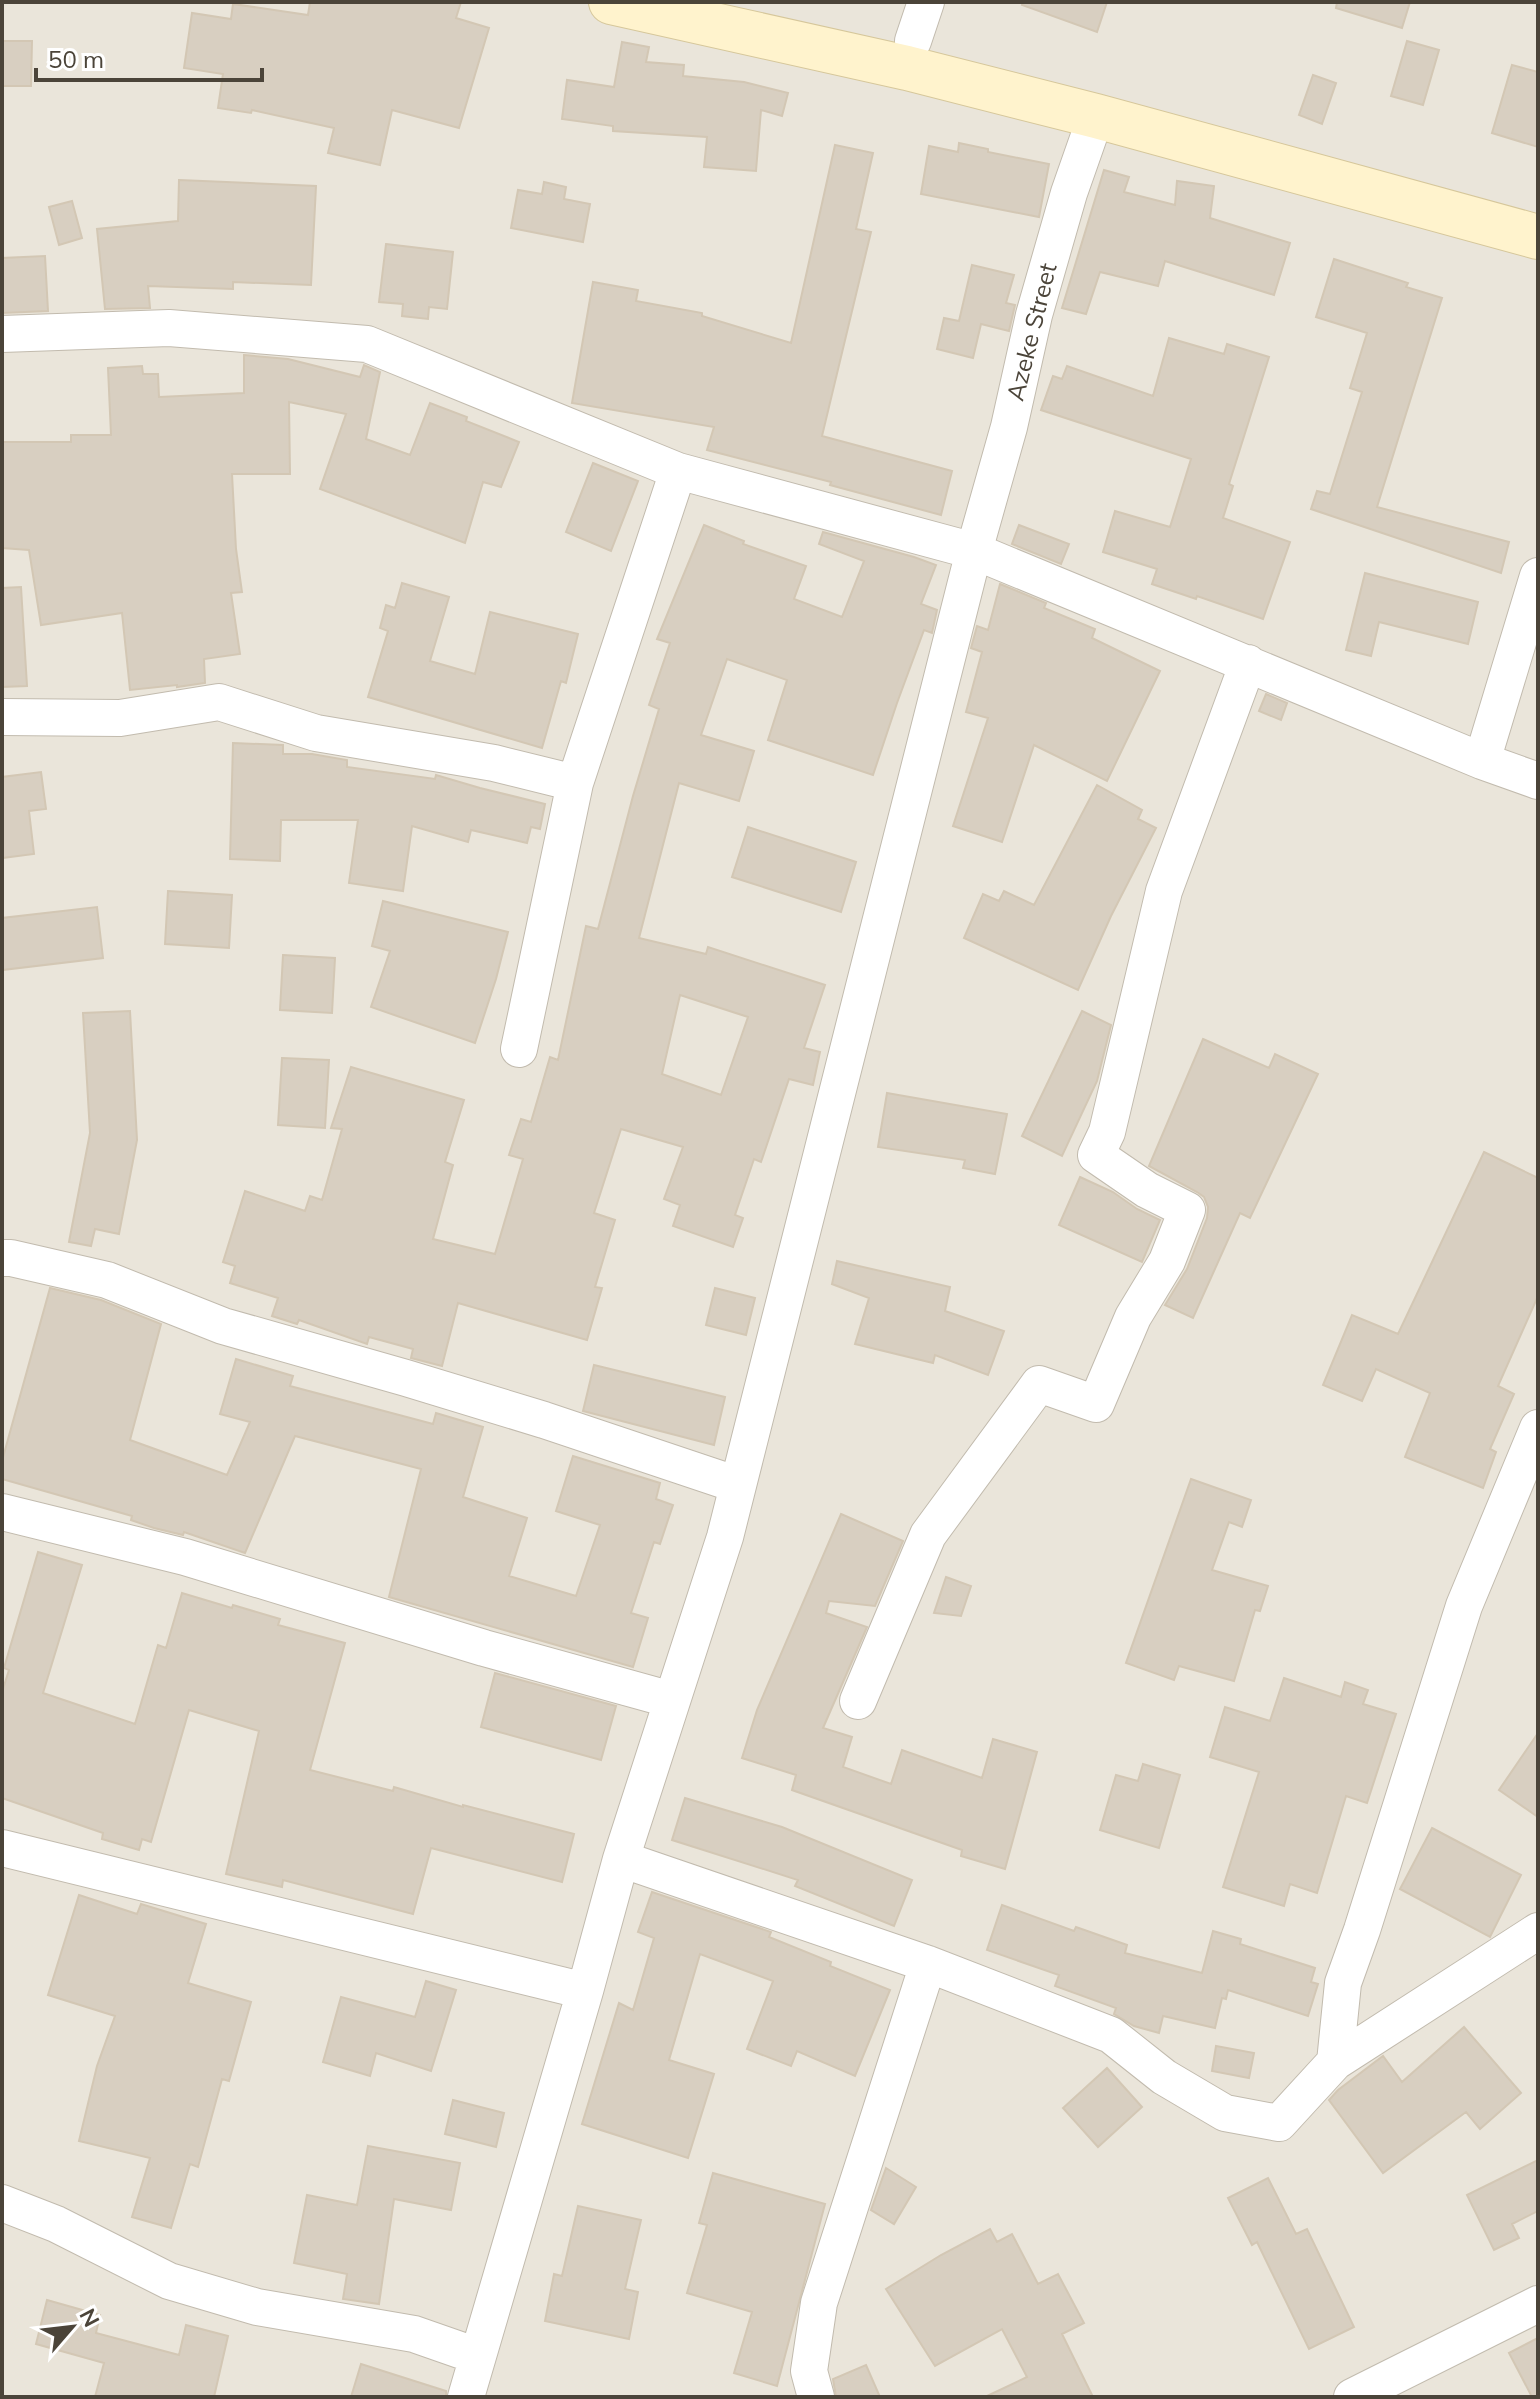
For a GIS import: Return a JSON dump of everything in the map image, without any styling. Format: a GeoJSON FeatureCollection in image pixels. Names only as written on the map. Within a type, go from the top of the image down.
{"type":"FeatureCollection","features":[{"type":"Feature","properties":{"kind":"main road"},"geometry":{"type":"LineString","coordinates":[[611,2],[907,68],[1096,116],[1538,237]]}},
{"type":"Feature","properties":{"kind":"main road"},"geometry":{"type":"LineString","coordinates":[[738,2],[920,21],[1538,209]]}},
{"type":"Feature","properties":{"kind":"street","name":"Azeke Street"},"geometry":{"type":"LineString","coordinates":[[466,2397],[621,1859],[725,1537],[974,551],[1009,427],[1034,315],[1069,193],[1096,116]]}},
{"type":"Feature","properties":{"kind":"street"},"geometry":{"type":"LineString","coordinates":[[2,334],[169,328],[367,344],[678,471],[974,551],[1482,761],[1538,781]]}},
{"type":"Feature","properties":{"kind":"street"},"geometry":{"type":"LineString","coordinates":[[519,1049],[575,783],[678,471]]}},
{"type":"Feature","properties":{"kind":"street"},"geometry":{"type":"LineString","coordinates":[[1482,761],[1538,576]]}},
{"type":"Feature","properties":{"kind":"street"},"geometry":{"type":"LineString","coordinates":[[858,1701],[928,1535],[1039,1384],[1096,1404],[1133,1317],[1167,1261],[1187,1210],[1147,1190],[1096,1155],[1107,1132],[1164,891],[1248,663]]}},
{"type":"Feature","properties":{"kind":"street"},"geometry":{"type":"LineString","coordinates":[[2,717],[120,718],[219,702],[316,733],[494,763],[575,783]]}},
{"type":"Feature","properties":{"kind":"street"},"geometry":{"type":"LineString","coordinates":[[2,1258],[107,1280],[223,1326],[517,1412],[738,1485]]}},
{"type":"Feature","properties":{"kind":"street"},"geometry":{"type":"LineString","coordinates":[[1335,2062],[1343,1983],[1464,1606],[1538,1428]]}},
{"type":"Feature","properties":{"kind":"street"},"geometry":{"type":"LineString","coordinates":[[2,1512],[185,1557],[484,1648],[672,1700]]}},
{"type":"Feature","properties":{"kind":"street"},"geometry":{"type":"LineString","coordinates":[[2,1848],[585,1991]]}},
{"type":"Feature","properties":{"kind":"street"},"geometry":{"type":"LineString","coordinates":[[621,1859],[928,1964],[1111,2035],[1164,2077],[1225,2113],[1279,2123],[1335,2062],[1538,1931]]}},
{"type":"Feature","properties":{"kind":"street"},"geometry":{"type":"LineString","coordinates":[[816,2397],[809,2371],[819,2303],[928,1964]]}},
{"type":"Feature","properties":{"kind":"street"},"geometry":{"type":"LineString","coordinates":[[2,2203],[56,2224],[169,2281],[257,2307],[414,2334],[477,2356]]}},
{"type":"Feature","properties":{"kind":"street"},"geometry":{"type":"LineString","coordinates":[[1352,2397],[1538,2304]]}},
{"type":"Feature","properties":{"kind":"shaded area"},"geometry":{"type":"Polygon","coordinates":[[[2,2],[1538,2],[1538,2397],[2,2397],[2,2]]]}},
{"type":"Feature","properties":{"kind":"building"},"geometry":{"type":"Polygon","coordinates":[[[310,2],[461,2],[456,18],[489,28],[459,128],[392,110],[380,165],[328,153],[334,128],[252,110],[251,113],[218,108],[223,74],[184,68],[192,13],[231,19],[233,4],[308,15],[310,2]]]}},
{"type":"Feature","properties":{"kind":"building"},"geometry":{"type":"Polygon","coordinates":[[[1023,2],[1107,2],[1097,32],[1022,5],[1023,2]]]}},
{"type":"Feature","properties":{"kind":"building"},"geometry":{"type":"Polygon","coordinates":[[[1337,2],[1410,2],[1402,28],[1336,8],[1337,2]]]}},
{"type":"Feature","properties":{"kind":"building"},"geometry":{"type":"Polygon","coordinates":[[[2,41],[32,41],[31,86],[2,86],[2,41]]]}},
{"type":"Feature","properties":{"kind":"building"},"geometry":{"type":"Polygon","coordinates":[[[1407,41],[1439,50],[1423,105],[1391,96],[1407,41]]]}},
{"type":"Feature","properties":{"kind":"building"},"geometry":{"type":"Polygon","coordinates":[[[622,42],[649,47],[646,62],[684,65],[683,76],[744,82],[788,93],[782,116],[761,110],[756,171],[704,167],[707,137],[613,131],[613,126],[562,119],[567,80],[614,87],[622,42]]]}},
{"type":"Feature","properties":{"kind":"building"},"geometry":{"type":"Polygon","coordinates":[[[1512,65],[1538,72],[1538,147],[1492,133],[1512,65]]]}},
{"type":"Feature","properties":{"kind":"building"},"geometry":{"type":"Polygon","coordinates":[[[1313,75],[1336,83],[1322,124],[1299,115],[1313,75]]]}},
{"type":"Feature","properties":{"kind":"building"},"geometry":{"type":"Polygon","coordinates":[[[959,143],[1049,164],[1039,217],[921,194],[929,146],[958,152],[959,143]]]}},
{"type":"Feature","properties":{"kind":"building"},"geometry":{"type":"Polygon","coordinates":[[[835,145],[873,153],[856,229],[871,232],[822,436],[952,471],[941,515],[707,450],[714,427],[572,403],[593,282],[638,290],[636,301],[702,313],[702,316],[791,343],[835,145]]]}},
{"type":"Feature","properties":{"kind":"building"},"geometry":{"type":"Polygon","coordinates":[[[1104,170],[1129,177],[1124,192],[1175,205],[1177,181],[1214,186],[1210,218],[1290,243],[1274,295],[1165,261],[1158,286],[1100,272],[1086,314],[1062,308],[1104,170]]]}},
{"type":"Feature","properties":{"kind":"building"},"geometry":{"type":"Polygon","coordinates":[[[179,180],[316,186],[311,285],[233,282],[233,289],[148,286],[150,308],[105,309],[97,229],[178,221],[179,180]]]}},
{"type":"Feature","properties":{"kind":"building"},"geometry":{"type":"Polygon","coordinates":[[[544,182],[566,187],[564,199],[590,204],[583,242],[511,228],[518,190],[542,194],[544,182]]]}},
{"type":"Feature","properties":{"kind":"building"},"geometry":{"type":"Polygon","coordinates":[[[72,201],[82,238],[59,245],[49,207],[72,201]]]}},
{"type":"Feature","properties":{"kind":"building"},"geometry":{"type":"Polygon","coordinates":[[[386,244],[453,252],[447,309],[429,307],[428,319],[402,316],[403,304],[379,302],[386,244]]]}},
{"type":"Feature","properties":{"kind":"building"},"geometry":{"type":"Polygon","coordinates":[[[45,256],[48,311],[2,313],[2,258],[45,256]]]}},
{"type":"Feature","properties":{"kind":"building"},"geometry":{"type":"Polygon","coordinates":[[[1334,259],[1408,283],[1406,287],[1442,298],[1377,507],[1509,542],[1501,573],[1311,509],[1317,491],[1330,494],[1362,392],[1350,388],[1367,333],[1316,317],[1334,259]]]}},
{"type":"Feature","properties":{"kind":"building"},"geometry":{"type":"Polygon","coordinates":[[[972,265],[1014,275],[1006,303],[1015,305],[1009,331],[981,324],[973,358],[937,349],[944,318],[959,321],[972,265]]]}},
{"type":"Feature","properties":{"kind":"building"},"geometry":{"type":"Polygon","coordinates":[[[1169,338],[1224,354],[1227,344],[1269,357],[1229,484],[1233,486],[1223,518],[1290,542],[1263,619],[1152,584],[1157,569],[1103,552],[1115,511],[1170,527],[1191,459],[1041,410],[1053,376],[1062,379],[1067,366],[1153,396],[1169,338]]]}},
{"type":"Feature","properties":{"kind":"building"},"geometry":{"type":"Polygon","coordinates":[[[244,355],[288,359],[360,377],[364,365],[380,372],[366,439],[410,455],[430,403],[519,442],[501,487],[483,482],[465,543],[320,489],[346,414],[289,402],[290,474],[232,474],[242,592],[231,593],[240,654],[204,659],[205,683],[130,690],[122,613],[41,625],[29,550],[2,548],[2,442],[71,442],[71,435],[111,435],[108,368],[142,366],[143,374],[158,374],[159,397],[244,393],[244,355]]]}},
{"type":"Feature","properties":{"kind":"building"},"geometry":{"type":"Polygon","coordinates":[[[593,463],[638,481],[611,551],[566,532],[593,463]]]}},
{"type":"Feature","properties":{"kind":"building"},"geometry":{"type":"Polygon","coordinates":[[[704,525],[744,541],[743,544],[806,566],[794,599],[842,617],[864,561],[819,544],[823,532],[936,565],[921,604],[937,610],[932,633],[924,630],[873,775],[768,740],[787,680],[727,659],[701,735],[754,751],[739,801],[679,783],[639,938],[706,954],[708,947],[825,985],[804,1048],[820,1052],[813,1085],[789,1079],[761,1162],[754,1159],[735,1215],[743,1218],[733,1247],[673,1226],[680,1205],[664,1199],[683,1147],[621,1129],[594,1213],[615,1220],[595,1287],[602,1288],[587,1340],[458,1303],[442,1366],[411,1358],[413,1349],[369,1337],[367,1344],[299,1320],[297,1324],[272,1316],[278,1298],[230,1283],[235,1266],[223,1262],[245,1191],[305,1211],[310,1196],[322,1200],[342,1129],[331,1128],[351,1067],[464,1100],[445,1162],[453,1165],[433,1239],[495,1254],[523,1159],[509,1155],[521,1119],[531,1122],[550,1057],[558,1060],[586,926],[598,929],[659,709],[649,705],[670,643],[657,639],[704,525]],[[680,995],[662,1074],[721,1095],[748,1017],[680,995]]]}},
{"type":"Feature","properties":{"kind":"building"},"geometry":{"type":"Polygon","coordinates":[[[1019,525],[1069,544],[1061,564],[1012,544],[1019,525]]]}},
{"type":"Feature","properties":{"kind":"building"},"geometry":{"type":"Polygon","coordinates":[[[1365,573],[1478,602],[1468,644],[1379,622],[1371,656],[1346,650],[1365,573]]]}},
{"type":"Feature","properties":{"kind":"building"},"geometry":{"type":"Polygon","coordinates":[[[402,583],[449,597],[430,661],[475,674],[490,612],[578,634],[566,683],[561,681],[542,748],[368,697],[388,631],[380,628],[386,605],[395,608],[402,583]]]}},
{"type":"Feature","properties":{"kind":"building"},"geometry":{"type":"Polygon","coordinates":[[[1000,584],[1046,603],[1044,608],[1095,629],[1092,638],[1160,671],[1107,781],[1034,745],[1002,842],[953,826],[988,718],[966,712],[982,652],[971,648],[977,626],[988,630],[1000,584]]]}},
{"type":"Feature","properties":{"kind":"building"},"geometry":{"type":"Polygon","coordinates":[[[21,587],[27,686],[2,687],[2,588],[21,587]]]}},
{"type":"Feature","properties":{"kind":"building"},"geometry":{"type":"Polygon","coordinates":[[[1266,694],[1287,703],[1281,720],[1259,711],[1266,694]]]}},
{"type":"Feature","properties":{"kind":"building"},"geometry":{"type":"Polygon","coordinates":[[[233,743],[283,745],[283,754],[312,754],[347,760],[347,767],[435,779],[436,775],[545,804],[540,829],[531,827],[527,843],[471,830],[468,842],[412,826],[403,891],[349,883],[358,820],[281,820],[280,861],[230,859],[233,743]]]}},
{"type":"Feature","properties":{"kind":"building"},"geometry":{"type":"Polygon","coordinates":[[[41,772],[46,809],[29,811],[34,854],[2,858],[2,777],[41,772]]]}},
{"type":"Feature","properties":{"kind":"building"},"geometry":{"type":"Polygon","coordinates":[[[1097,785],[1142,810],[1138,819],[1156,828],[1078,990],[964,938],[983,894],[999,901],[1004,891],[1034,905],[1097,785]]]}},
{"type":"Feature","properties":{"kind":"building"},"geometry":{"type":"Polygon","coordinates":[[[748,827],[856,862],[841,912],[732,877],[748,827]]]}},
{"type":"Feature","properties":{"kind":"building"},"geometry":{"type":"Polygon","coordinates":[[[168,891],[232,895],[229,948],[165,944],[168,891]]]}},
{"type":"Feature","properties":{"kind":"building"},"geometry":{"type":"Polygon","coordinates":[[[383,901],[508,932],[475,1043],[371,1007],[390,951],[372,946],[383,901]]]}},
{"type":"Feature","properties":{"kind":"building"},"geometry":{"type":"Polygon","coordinates":[[[97,907],[103,958],[2,970],[2,918],[97,907]]]}},
{"type":"Feature","properties":{"kind":"building"},"geometry":{"type":"Polygon","coordinates":[[[283,955],[335,958],[332,1013],[280,1010],[283,955]]]}},
{"type":"Feature","properties":{"kind":"building"},"geometry":{"type":"Polygon","coordinates":[[[130,1011],[137,1140],[119,1234],[95,1229],[91,1246],[69,1242],[90,1133],[83,1013],[130,1011]]]}},
{"type":"Feature","properties":{"kind":"building"},"geometry":{"type":"Polygon","coordinates":[[[1082,1011],[1111,1025],[1097,1081],[1062,1156],[1022,1136],[1082,1011]]]}},
{"type":"Feature","properties":{"kind":"building"},"geometry":{"type":"Polygon","coordinates":[[[1203,1039],[1269,1068],[1275,1054],[1318,1074],[1250,1218],[1240,1213],[1193,1318],[1165,1305],[1187,1269],[1207,1218],[1208,1207],[1204,1197],[1197,1192],[1149,1166],[1203,1039]]]}},
{"type":"Feature","properties":{"kind":"building"},"geometry":{"type":"Polygon","coordinates":[[[282,1058],[329,1060],[325,1128],[278,1125],[282,1058]]]}},
{"type":"Feature","properties":{"kind":"building"},"geometry":{"type":"Polygon","coordinates":[[[887,1093],[1007,1114],[995,1174],[963,1168],[965,1160],[878,1147],[887,1093]]]}},
{"type":"Feature","properties":{"kind":"building"},"geometry":{"type":"Polygon","coordinates":[[[1484,1152],[1538,1178],[1538,1296],[1498,1386],[1514,1394],[1490,1449],[1496,1452],[1483,1488],[1405,1457],[1430,1393],[1376,1369],[1362,1401],[1323,1385],[1352,1315],[1398,1334],[1484,1152]]]}},
{"type":"Feature","properties":{"kind":"building"},"geometry":{"type":"Polygon","coordinates":[[[1080,1177],[1113,1192],[1160,1220],[1142,1262],[1059,1225],[1080,1177]]]}},
{"type":"Feature","properties":{"kind":"building"},"geometry":{"type":"Polygon","coordinates":[[[837,1261],[950,1287],[945,1311],[1004,1331],[988,1375],[935,1355],[933,1363],[855,1344],[869,1298],[832,1284],[837,1261]]]}},
{"type":"Feature","properties":{"kind":"building"},"geometry":{"type":"Polygon","coordinates":[[[50,1288],[101,1300],[161,1324],[130,1440],[227,1475],[250,1422],[220,1414],[236,1359],[293,1376],[290,1386],[433,1424],[436,1413],[483,1427],[463,1497],[527,1518],[509,1576],[576,1596],[600,1525],[556,1511],[573,1456],[660,1483],[656,1499],[673,1505],[660,1544],[654,1542],[631,1613],[648,1618],[633,1667],[389,1597],[421,1469],[295,1436],[245,1553],[184,1532],[183,1535],[154,1528],[131,1520],[132,1516],[2,1479],[2,1461],[50,1288]]]}},
{"type":"Feature","properties":{"kind":"building"},"geometry":{"type":"Polygon","coordinates":[[[715,1288],[755,1298],[746,1335],[706,1325],[715,1288]]]}},
{"type":"Feature","properties":{"kind":"building"},"geometry":{"type":"Polygon","coordinates":[[[594,1365],[725,1397],[714,1445],[583,1411],[594,1365]]]}},
{"type":"Feature","properties":{"kind":"building"},"geometry":{"type":"Polygon","coordinates":[[[1191,1479],[1251,1500],[1242,1527],[1229,1522],[1212,1570],[1268,1586],[1260,1611],[1255,1610],[1234,1681],[1179,1666],[1174,1680],[1126,1663],[1191,1479]]]}},
{"type":"Feature","properties":{"kind":"building"},"geometry":{"type":"Polygon","coordinates":[[[841,1514],[903,1541],[875,1606],[829,1601],[826,1613],[867,1627],[823,1728],[852,1737],[843,1767],[891,1784],[902,1750],[982,1778],[993,1739],[1037,1752],[1005,1869],[961,1856],[962,1850],[792,1790],[796,1775],[742,1758],[757,1710],[841,1514]]]}},
{"type":"Feature","properties":{"kind":"building"},"geometry":{"type":"Polygon","coordinates":[[[38,1552],[82,1565],[43,1693],[135,1724],[158,1645],[166,1648],[182,1593],[280,1619],[278,1625],[345,1643],[310,1770],[393,1791],[394,1787],[574,1834],[562,1882],[431,1848],[413,1914],[283,1880],[282,1887],[226,1874],[259,1731],[189,1710],[151,1842],[142,1839],[139,1850],[102,1839],[103,1833],[2,1798],[2,1692],[9,1670],[4,1668],[38,1552]]]}},
{"type":"Feature","properties":{"kind":"building"},"geometry":{"type":"Polygon","coordinates":[[[946,1577],[971,1586],[961,1616],[934,1613],[946,1577]]]}},
{"type":"Feature","properties":{"kind":"building"},"geometry":{"type":"Polygon","coordinates":[[[495,1673],[616,1706],[601,1760],[481,1727],[495,1673]]]}},
{"type":"Feature","properties":{"kind":"building"},"geometry":{"type":"Polygon","coordinates":[[[1284,1678],[1341,1697],[1345,1682],[1368,1690],[1363,1704],[1396,1714],[1367,1803],[1346,1796],[1317,1893],[1290,1884],[1284,1906],[1223,1887],[1259,1772],[1210,1757],[1225,1707],[1270,1721],[1284,1678]]]}},
{"type":"Feature","properties":{"kind":"building"},"geometry":{"type":"Polygon","coordinates":[[[1538,1733],[1538,1817],[1499,1790],[1538,1733]]]}},
{"type":"Feature","properties":{"kind":"building"},"geometry":{"type":"Polygon","coordinates":[[[1143,1764],[1180,1775],[1159,1848],[1100,1830],[1116,1775],[1138,1781],[1143,1764]]]}},
{"type":"Feature","properties":{"kind":"building"},"geometry":{"type":"Polygon","coordinates":[[[685,1798],[782,1827],[912,1880],[894,1926],[795,1886],[798,1880],[672,1840],[685,1798]]]}},
{"type":"Feature","properties":{"kind":"building"},"geometry":{"type":"Polygon","coordinates":[[[1432,1828],[1521,1875],[1490,1937],[1400,1889],[1432,1828]]]}},
{"type":"Feature","properties":{"kind":"building"},"geometry":{"type":"Polygon","coordinates":[[[652,1892],[771,1932],[769,1937],[890,1990],[855,2076],[797,2051],[791,2066],[747,2049],[773,1981],[700,1954],[669,2060],[714,2074],[688,2158],[582,2124],[619,2003],[633,2010],[654,1938],[638,1932],[652,1892]]]}},
{"type":"Feature","properties":{"kind":"building"},"geometry":{"type":"Polygon","coordinates":[[[79,1895],[137,1914],[141,1904],[206,1924],[188,1983],[251,2002],[229,2081],[222,2079],[198,2167],[190,2164],[171,2228],[132,2217],[150,2158],[79,2141],[97,2066],[115,2016],[48,1995],[79,1895]]]}},
{"type":"Feature","properties":{"kind":"building"},"geometry":{"type":"Polygon","coordinates":[[[1002,1905],[1074,1931],[1076,1927],[1127,1945],[1125,1953],[1202,1973],[1213,1931],[1241,1939],[1240,1944],[1315,1968],[1311,1982],[1318,1984],[1308,2016],[1228,1990],[1226,1999],[1222,1998],[1215,2028],[1163,2016],[1159,2033],[1134,2026],[1114,2014],[1116,2008],[1055,1986],[1059,1975],[987,1950],[1002,1905]]]}},
{"type":"Feature","properties":{"kind":"building"},"geometry":{"type":"Polygon","coordinates":[[[426,1981],[456,1990],[431,2071],[376,2053],[370,2076],[323,2062],[341,1997],[415,2017],[426,1981]]]}},
{"type":"Feature","properties":{"kind":"building"},"geometry":{"type":"Polygon","coordinates":[[[1464,2027],[1521,2093],[1480,2129],[1466,2112],[1383,2173],[1329,2100],[1383,2056],[1402,2082],[1464,2027]]]}},
{"type":"Feature","properties":{"kind":"building"},"geometry":{"type":"Polygon","coordinates":[[[1216,2046],[1254,2053],[1249,2078],[1212,2071],[1216,2046]]]}},
{"type":"Feature","properties":{"kind":"building"},"geometry":{"type":"Polygon","coordinates":[[[1107,2068],[1142,2107],[1098,2147],[1063,2108],[1107,2068]]]}},
{"type":"Feature","properties":{"kind":"building"},"geometry":{"type":"Polygon","coordinates":[[[453,2100],[504,2113],[496,2147],[445,2134],[453,2100]]]}},
{"type":"Feature","properties":{"kind":"building"},"geometry":{"type":"Polygon","coordinates":[[[368,2146],[460,2163],[451,2210],[394,2199],[379,2304],[343,2299],[347,2274],[294,2263],[307,2195],[357,2205],[368,2146]]]}},
{"type":"Feature","properties":{"kind":"building"},"geometry":{"type":"Polygon","coordinates":[[[1538,2160],[1538,2211],[1512,2224],[1519,2238],[1494,2250],[1467,2195],[1538,2160]]]}},
{"type":"Feature","properties":{"kind":"building"},"geometry":{"type":"Polygon","coordinates":[[[886,2168],[916,2187],[894,2224],[871,2210],[886,2168]]]}},
{"type":"Feature","properties":{"kind":"building"},"geometry":{"type":"Polygon","coordinates":[[[713,2173],[825,2204],[777,2386],[734,2373],[752,2312],[687,2293],[707,2225],[699,2223],[713,2173]]]}},
{"type":"Feature","properties":{"kind":"building"},"geometry":{"type":"Polygon","coordinates":[[[1268,2178],[1296,2234],[1307,2229],[1354,2327],[1309,2349],[1257,2242],[1252,2245],[1228,2198],[1268,2178]]]}},
{"type":"Feature","properties":{"kind":"building"},"geometry":{"type":"Polygon","coordinates":[[[578,2206],[641,2220],[625,2289],[638,2292],[629,2339],[545,2321],[554,2274],[562,2276],[578,2206]]]}},
{"type":"Feature","properties":{"kind":"building"},"geometry":{"type":"Polygon","coordinates":[[[990,2229],[997,2242],[1012,2234],[1038,2284],[1058,2274],[1084,2323],[1062,2334],[1093,2397],[985,2397],[1027,2377],[1002,2329],[935,2366],[886,2289],[990,2229]]]}},
{"type":"Feature","properties":{"kind":"building"},"geometry":{"type":"Polygon","coordinates":[[[47,2300],[100,2315],[96,2333],[179,2355],[186,2325],[228,2336],[214,2397],[95,2397],[104,2363],[36,2344],[47,2300]]]}},
{"type":"Feature","properties":{"kind":"building"},"geometry":{"type":"Polygon","coordinates":[[[1538,2338],[1538,2397],[1532,2397],[1509,2353],[1538,2338]]]}},
{"type":"Feature","properties":{"kind":"building"},"geometry":{"type":"Polygon","coordinates":[[[361,2364],[446,2391],[446,2397],[351,2397],[361,2364]]]}},
{"type":"Feature","properties":{"kind":"building"},"geometry":{"type":"Polygon","coordinates":[[[866,2365],[880,2397],[836,2397],[833,2379],[866,2365]]]}}]}
